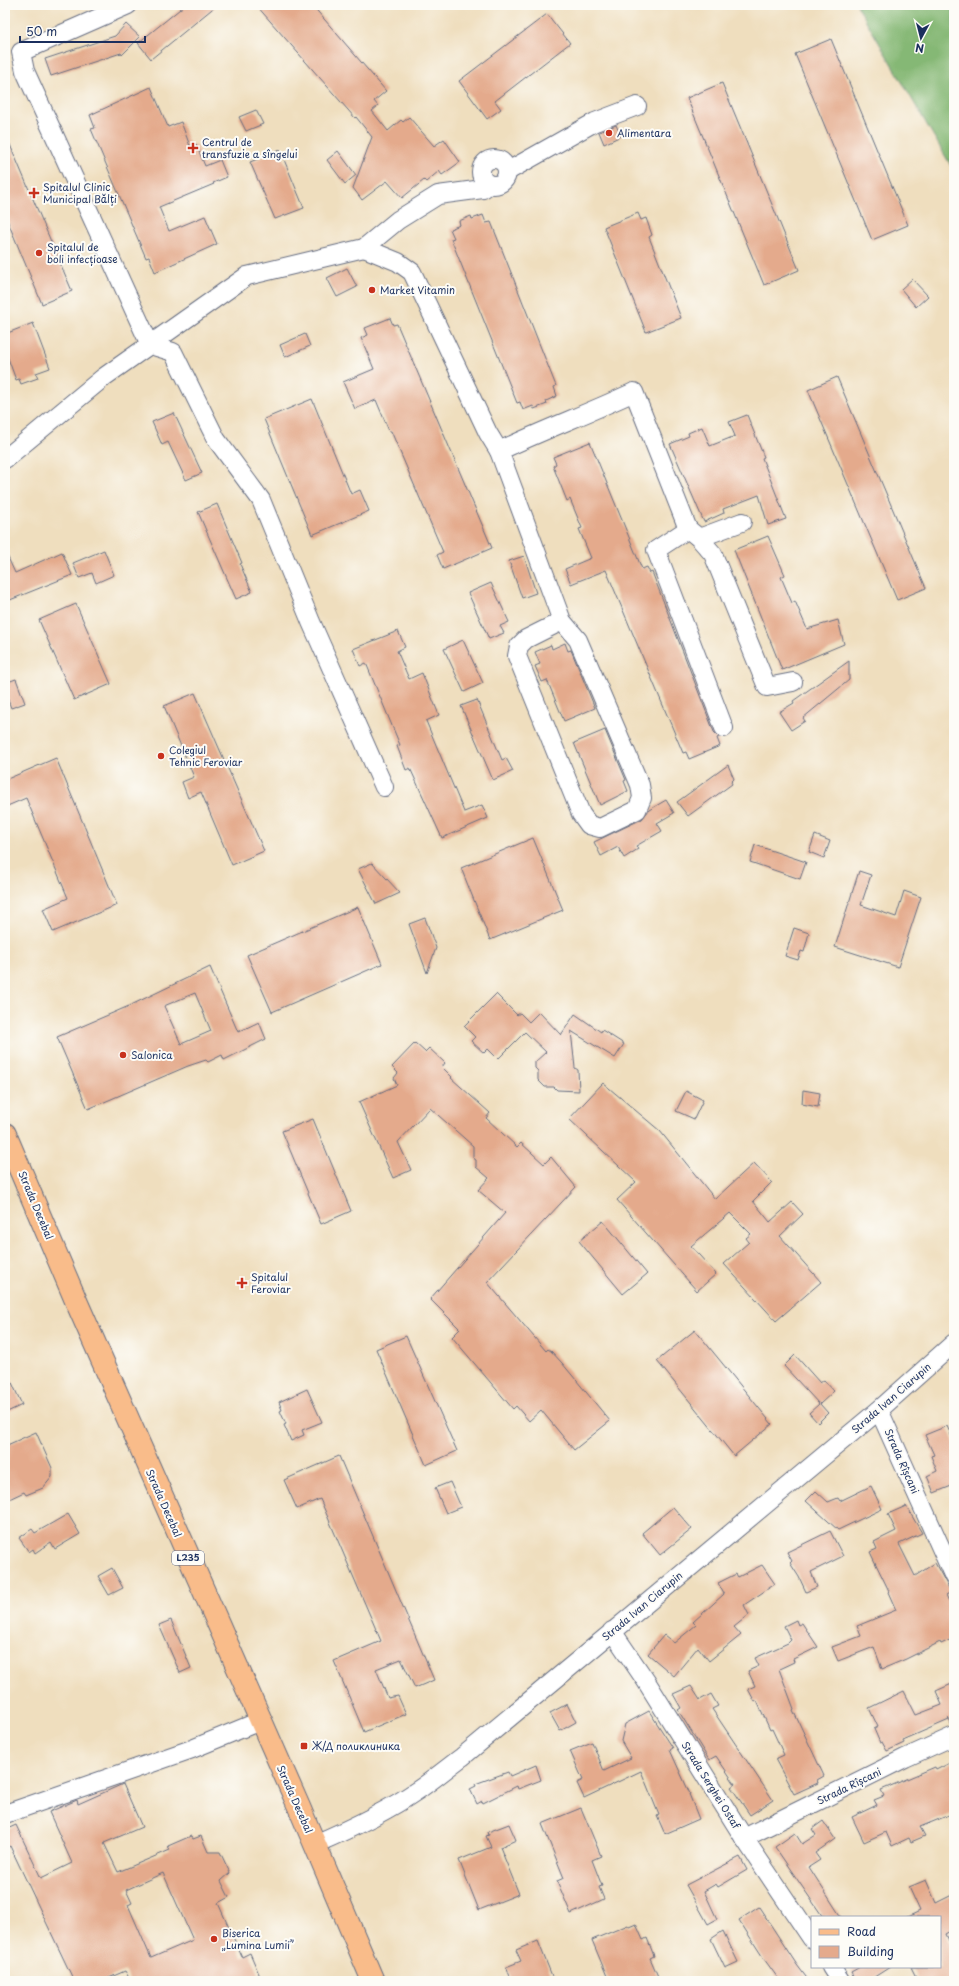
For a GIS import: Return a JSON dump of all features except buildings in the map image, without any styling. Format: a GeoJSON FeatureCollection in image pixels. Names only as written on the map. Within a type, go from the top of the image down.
{"type":"FeatureCollection","features":[{"type":"Feature","properties":{"kind":"main road","name":"Strada Decebal"},"geometry":{"type":"LineString","coordinates":[[5,1134],[76,1303],[373,1981]]}},
{"type":"Feature","properties":{"kind":"street"},"geometry":{"type":"LineString","coordinates":[[128,5],[21,52],[25,71],[150,345],[173,352],[216,439],[262,500],[311,622],[384,787]]}},
{"type":"Feature","properties":{"kind":"street"},"geometry":{"type":"LineString","coordinates":[[5,459],[104,377],[247,276],[364,248],[398,220],[438,195],[483,189],[489,184],[495,186],[504,181],[508,171],[595,122],[637,106]]}},
{"type":"Feature","properties":{"kind":"street"},"geometry":{"type":"LineString","coordinates":[[364,248],[398,262],[412,272],[488,432],[499,451],[562,622],[578,640],[640,785],[642,798],[637,810],[600,828],[589,825],[582,814],[517,656],[518,646],[526,639],[562,622]]}},
{"type":"Feature","properties":{"kind":"street"},"geometry":{"type":"LineString","coordinates":[[499,451],[550,427],[591,412],[634,392],[694,534],[712,554],[767,687],[793,682]]}},
{"type":"Feature","properties":{"kind":"street"},"geometry":{"type":"LineString","coordinates":[[724,728],[656,550],[694,534],[742,522]]}},
{"type":"Feature","properties":{"kind":"street","name":"Strada Ivan Ciarupin"},"geometry":{"type":"LineString","coordinates":[[314,1844],[343,1833],[377,1815],[418,1790],[462,1757],[879,1410],[954,1343]]}},
{"type":"Feature","properties":{"kind":"street","name":"Strada Rîșcani"},"geometry":{"type":"LineString","coordinates":[[879,1410],[954,1577]]}},
{"type":"Feature","properties":{"kind":"street","name":"Strada Serghei Ostaf"},"geometry":{"type":"LineString","coordinates":[[612,1631],[744,1838],[811,1938]]}},
{"type":"Feature","properties":{"kind":"street"},"geometry":{"type":"LineString","coordinates":[[5,1814],[192,1749],[260,1721]]}},
{"type":"Feature","properties":{"kind":"street","name":"Strada Rîșcani"},"geometry":{"type":"LineString","coordinates":[[744,1838],[905,1758],[954,1736]]}},
{"type":"Feature","properties":{"kind":"street"},"geometry":{"type":"LineString","coordinates":[[832,1968],[840,1981]]}},
{"type":"Feature","properties":{"kind":"green space"},"geometry":{"type":"Polygon","coordinates":[[[857,5],[954,5],[954,171],[857,5]]]}},
{"type":"Feature","properties":{"kind":"place","name":"Alimentara"},"geometry":{"type":"Point","coordinates":[609,133]}},
{"type":"Feature","properties":{"kind":"place","name":"Centrul de transfuzie a sîngelui"},"geometry":{"type":"Point","coordinates":[193,148]}},
{"type":"Feature","properties":{"kind":"place","name":"Spitalul Clinic Municipal Bălți"},"geometry":{"type":"Point","coordinates":[34,193]}},
{"type":"Feature","properties":{"kind":"place","name":"Spitalul de boli infecțioase"},"geometry":{"type":"Point","coordinates":[39,253]}},
{"type":"Feature","properties":{"kind":"place","name":"Market Vitamin"},"geometry":{"type":"Point","coordinates":[372,290]}},
{"type":"Feature","properties":{"kind":"place","name":"Colegiul Tehnic Feroviar"},"geometry":{"type":"Point","coordinates":[161,756]}},
{"type":"Feature","properties":{"kind":"place","name":"Salonica"},"geometry":{"type":"Point","coordinates":[123,1055]}},
{"type":"Feature","properties":{"kind":"place","name":"Spitalul Feroviar"},"geometry":{"type":"Point","coordinates":[242,1283]}},
{"type":"Feature","properties":{"kind":"place","name":"Ж/Д поликлиника"},"geometry":{"type":"Point","coordinates":[304,1746]}},
{"type":"Feature","properties":{"kind":"place","name":"Biserica „Lumina Lumii”"},"geometry":{"type":"Point","coordinates":[214,1939]}}]}
